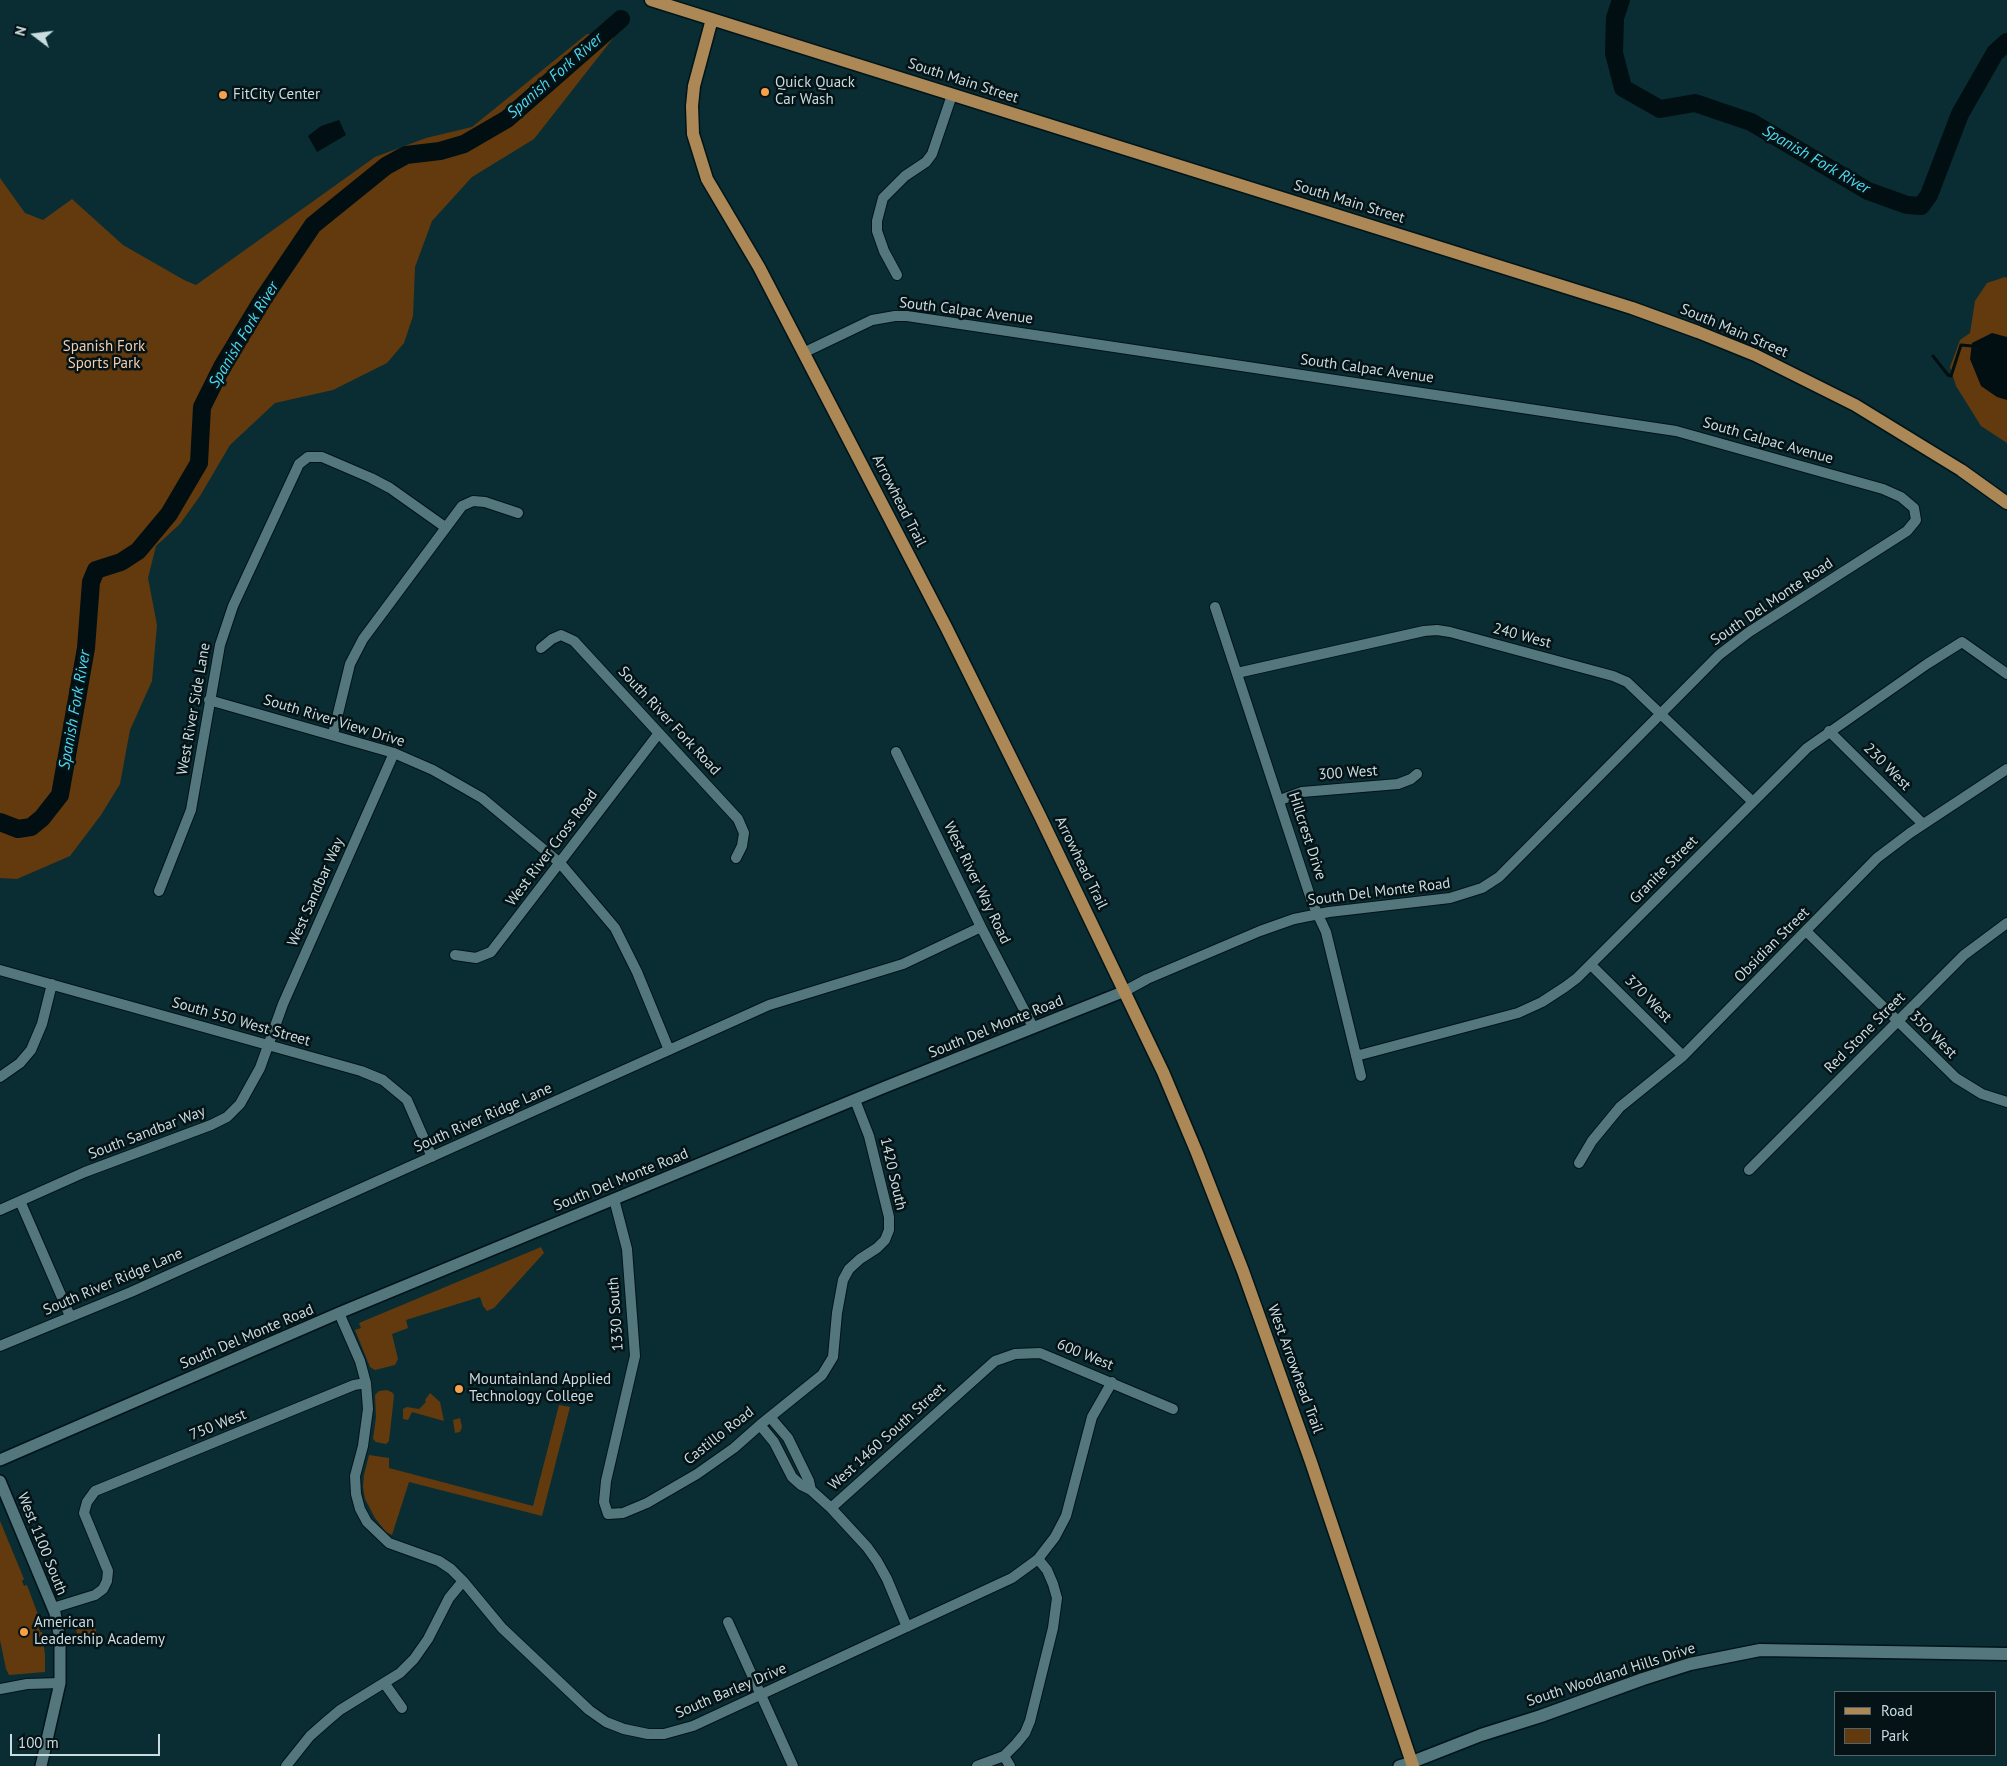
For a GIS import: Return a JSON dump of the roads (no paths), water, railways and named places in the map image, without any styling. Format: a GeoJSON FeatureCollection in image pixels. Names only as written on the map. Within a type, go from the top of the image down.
{"type":"FeatureCollection","features":[{"type":"Feature","properties":{"kind":"main road","name":"South Main Street"},"geometry":{"type":"LineString","coordinates":[[651,0],[1623,305],[1698,332],[1755,355],[1854,405],[1961,470],[2007,503]]}},
{"type":"Feature","properties":{"kind":"main road","name":"Arrowhead Trail"},"geometry":{"type":"LineString","coordinates":[[712,19],[694,86],[692,106],[693,134],[707,179],[759,266],[946,627],[1124,991]]}},
{"type":"Feature","properties":{"kind":"main road","name":"West Arrowhead Trail"},"geometry":{"type":"LineString","coordinates":[[1124,991],[1185,1125],[1243,1271],[1311,1462],[1413,1764]]}},
{"type":"Feature","properties":{"kind":"main road","name":"South Woodland Hills Drive"},"geometry":{"type":"LineString","coordinates":[[1413,1764],[1481,1736],[1643,1679],[1690,1664],[1760,1650],[2007,1654]]}},
{"type":"Feature","properties":{"kind":"street"},"geometry":{"type":"LineString","coordinates":[[897,275],[877,231],[877,222],[883,198],[897,182],[917,170],[932,154],[952,96]]}},
{"type":"Feature","properties":{"kind":"street","name":"South Calpac Avenue"},"geometry":{"type":"LineString","coordinates":[[804,353],[862,323],[883,318],[907,316],[1676,431],[1883,489],[1909,502],[1914,508],[1916,516]]}},
{"type":"Feature","properties":{"kind":"street","name":"West River Side Lane"},"geometry":{"type":"LineString","coordinates":[[159,891],[191,810],[220,645],[234,606],[299,464],[308,457],[322,457],[371,478],[390,488],[445,527]]}},
{"type":"Feature","properties":{"kind":"street"},"geometry":{"type":"LineString","coordinates":[[333,734],[350,664],[363,639],[462,506],[473,501],[485,502],[518,514]]}},
{"type":"Feature","properties":{"kind":"street","name":"South Del Monte Road"},"geometry":{"type":"LineString","coordinates":[[0,1460],[339,1313],[1124,991],[1147,979],[1260,931],[1294,919],[1319,914],[1450,898],[1482,888],[1506,870],[1704,669],[1735,642],[1907,531],[1914,525],[1916,516]]}},
{"type":"Feature","properties":{"kind":"street","name":"Hillcrest Drive"},"geometry":{"type":"LineString","coordinates":[[1215,607],[1312,902],[1326,932],[1361,1076]]}},
{"type":"Feature","properties":{"kind":"street","name":"240 West"},"geometry":{"type":"LineString","coordinates":[[1237,673],[1424,631],[1444,631],[1620,678],[1634,686],[1753,802]]}},
{"type":"Feature","properties":{"kind":"street","name":"South River Fork Road"},"geometry":{"type":"LineString","coordinates":[[541,648],[561,636],[574,641],[738,818],[744,833],[742,846],[736,858]]}},
{"type":"Feature","properties":{"kind":"street","name":"Granite Street"},"geometry":{"type":"LineString","coordinates":[[1356,1056],[1518,1013],[1553,996],[1577,978],[1799,755],[1829,732],[1962,642],[2007,674]]}},
{"type":"Feature","properties":{"kind":"street","name":"South River View Drive"},"geometry":{"type":"LineString","coordinates":[[209,700],[394,753],[432,770],[482,798],[560,863],[615,928],[637,972],[669,1050]]}},
{"type":"Feature","properties":{"kind":"street","name":"230 West"},"geometry":{"type":"LineString","coordinates":[[1829,732],[1923,824]]}},
{"type":"Feature","properties":{"kind":"street","name":"West River Cross Road"},"geometry":{"type":"LineString","coordinates":[[455,955],[476,958],[491,952],[659,733]]}},
{"type":"Feature","properties":{"kind":"street","name":"West River Way Road"},"geometry":{"type":"LineString","coordinates":[[896,752],[981,928],[1033,1027]]}},
{"type":"Feature","properties":{"kind":"street","name":"West Sandbar Way"},"geometry":{"type":"LineString","coordinates":[[267,1045],[283,1004],[394,753]]}},
{"type":"Feature","properties":{"kind":"street","name":"Obsidian Street"},"geometry":{"type":"LineString","coordinates":[[1579,1163],[1592,1141],[1620,1107],[1684,1056],[1877,858],[1923,824],[2007,769]]}},
{"type":"Feature","properties":{"kind":"street","name":"300 West"},"geometry":{"type":"LineString","coordinates":[[1280,800],[1302,792],[1398,784],[1417,774]]}},
{"type":"Feature","properties":{"kind":"street","name":"Red Stone Street"},"geometry":{"type":"LineString","coordinates":[[1749,1170],[1964,954],[2007,924]]}},
{"type":"Feature","properties":{"kind":"street","name":"South River Ridge Lane"},"geometry":{"type":"LineString","coordinates":[[0,1346],[131,1292],[769,1005],[902,964],[981,928]]}},
{"type":"Feature","properties":{"kind":"street","name":"350 West"},"geometry":{"type":"LineString","coordinates":[[1806,931],[1956,1078],[1982,1094],[2007,1102]]}},
{"type":"Feature","properties":{"kind":"street","name":"370 West"},"geometry":{"type":"LineString","coordinates":[[1591,964],[1684,1056]]}},
{"type":"Feature","properties":{"kind":"street","name":"South 550 West Street"},"geometry":{"type":"LineString","coordinates":[[0,970],[361,1071],[383,1080],[407,1100],[432,1157]]}},
{"type":"Feature","properties":{"kind":"street"},"geometry":{"type":"LineString","coordinates":[[0,1077],[20,1063],[31,1050],[42,1024],[52,984]]}},
{"type":"Feature","properties":{"kind":"street","name":"South Sandbar Way"},"geometry":{"type":"LineString","coordinates":[[0,1210],[85,1172],[211,1125],[227,1117],[240,1104],[251,1087],[260,1068],[267,1045]]}},
{"type":"Feature","properties":{"kind":"street","name":"1420 South"},"geometry":{"type":"LineString","coordinates":[[833,1358],[843,1280],[849,1269],[885,1240],[889,1230],[889,1217],[877,1165],[869,1136],[855,1100]]}},
{"type":"Feature","properties":{"kind":"street","name":"1330 South"},"geometry":{"type":"LineString","coordinates":[[608,1514],[604,1502],[606,1481],[635,1356],[628,1249],[614,1199]]}},
{"type":"Feature","properties":{"kind":"street"},"geometry":{"type":"LineString","coordinates":[[20,1201],[70,1316]]}},
{"type":"Feature","properties":{"kind":"street"},"geometry":{"type":"LineString","coordinates":[[339,1313],[360,1361],[366,1383]]}},
{"type":"Feature","properties":{"kind":"street","name":"600 West"},"geometry":{"type":"LineString","coordinates":[[962,1389],[995,1361],[1016,1354],[1040,1353],[1173,1409]]}},
{"type":"Feature","properties":{"kind":"street","name":"Castillo Road"},"geometry":{"type":"LineString","coordinates":[[608,1514],[623,1513],[647,1503],[698,1474],[734,1448],[770,1416],[822,1375],[833,1358]]}},
{"type":"Feature","properties":{"kind":"street","name":"South Barley Drive"},"geometry":{"type":"LineString","coordinates":[[366,1383],[367,1416],[363,1446],[355,1476],[356,1494],[360,1509],[367,1522],[389,1543],[439,1560],[463,1581],[502,1628],[589,1710],[606,1722],[624,1729],[648,1734],[664,1734],[681,1731],[761,1696],[1012,1578],[1038,1559],[1055,1537],[1066,1516],[1092,1417],[1112,1382]]}},
{"type":"Feature","properties":{"kind":"street","name":"750 West"},"geometry":{"type":"LineString","coordinates":[[53,1608],[95,1595],[103,1589],[107,1580],[108,1571],[84,1513],[86,1502],[95,1491],[354,1385],[366,1383]]}},
{"type":"Feature","properties":{"kind":"street","name":"West 1460 South Street"},"geometry":{"type":"LineString","coordinates":[[831,1508],[962,1389]]}},
{"type":"Feature","properties":{"kind":"street"},"geometry":{"type":"LineString","coordinates":[[770,1416],[788,1438],[809,1481],[811,1490]]}},
{"type":"Feature","properties":{"kind":"street"},"geometry":{"type":"LineString","coordinates":[[760,1425],[774,1442],[792,1477],[801,1485],[811,1490],[831,1508],[877,1561],[908,1627]]}},
{"type":"Feature","properties":{"kind":"street","name":"West 1100 South"},"geometry":{"type":"LineString","coordinates":[[0,1481],[53,1608],[60,1639],[60,1683],[41,1766]]}},
{"type":"Feature","properties":{"kind":"street"},"geometry":{"type":"LineString","coordinates":[[977,1766],[1004,1756],[1025,1732],[1030,1721],[1056,1614],[1057,1598],[1054,1584],[1047,1570],[1038,1559]]}},
{"type":"Feature","properties":{"kind":"street"},"geometry":{"type":"LineString","coordinates":[[286,1766],[310,1736],[340,1710],[400,1674],[414,1659],[428,1639],[449,1598],[463,1581]]}},
{"type":"Feature","properties":{"kind":"street"},"geometry":{"type":"LineString","coordinates":[[728,1622],[793,1766]]}},
{"type":"Feature","properties":{"kind":"street"},"geometry":{"type":"LineString","coordinates":[[0,1689],[27,1684],[60,1683]]}},
{"type":"Feature","properties":{"kind":"street"},"geometry":{"type":"LineString","coordinates":[[385,1684],[402,1708]]}},
{"type":"Feature","properties":{"kind":"street"},"geometry":{"type":"LineString","coordinates":[[1004,1756],[1010,1766]]}},
{"type":"Feature","properties":{"kind":"street"},"geometry":{"type":"LineString","coordinates":[[1399,1766],[1413,1764]]}},
{"type":"Feature","properties":{"kind":"waterway","name":"Spanish Fork River"},"geometry":{"type":"LineString","coordinates":[[1621,0],[1615,18],[1614,53],[1623,88],[1660,109],[1695,103],[1751,122],[1868,191],[1907,205],[1921,206],[1929,195],[1960,114],[1995,53],[2007,42]]}},
{"type":"Feature","properties":{"kind":"waterway","name":"Spanish Fork River"},"geometry":{"type":"LineString","coordinates":[[0,822],[18,829],[31,827],[42,818],[60,795],[86,648],[91,582],[96,570],[121,562],[138,551],[169,514],[199,463],[202,407],[222,367],[263,299],[313,225],[386,166],[406,155],[440,151],[464,144],[507,119],[621,19]]}},
{"type":"Feature","properties":{"kind":"waterway"},"geometry":{"type":"LineString","coordinates":[[1933,356],[1948,375],[1951,376],[1961,345],[1972,346]]}},
{"type":"Feature","properties":{"kind":"place","name":"Quick Quack Car Wash"},"geometry":{"type":"Point","coordinates":[765,92]}},
{"type":"Feature","properties":{"kind":"place","name":"FitCity Center"},"geometry":{"type":"Point","coordinates":[223,95]}},
{"type":"Feature","properties":{"kind":"place","name":"Mountainland Applied Technology College"},"geometry":{"type":"Point","coordinates":[459,1389]}},
{"type":"Feature","properties":{"kind":"place","name":"American Leadership Academy"},"geometry":{"type":"Point","coordinates":[24,1632]}},
{"type":"Feature","properties":{"kind":"park label","name":"Spanish Fork Sports Park"},"geometry":{"type":"Point","coordinates":[104,356]}}]}
